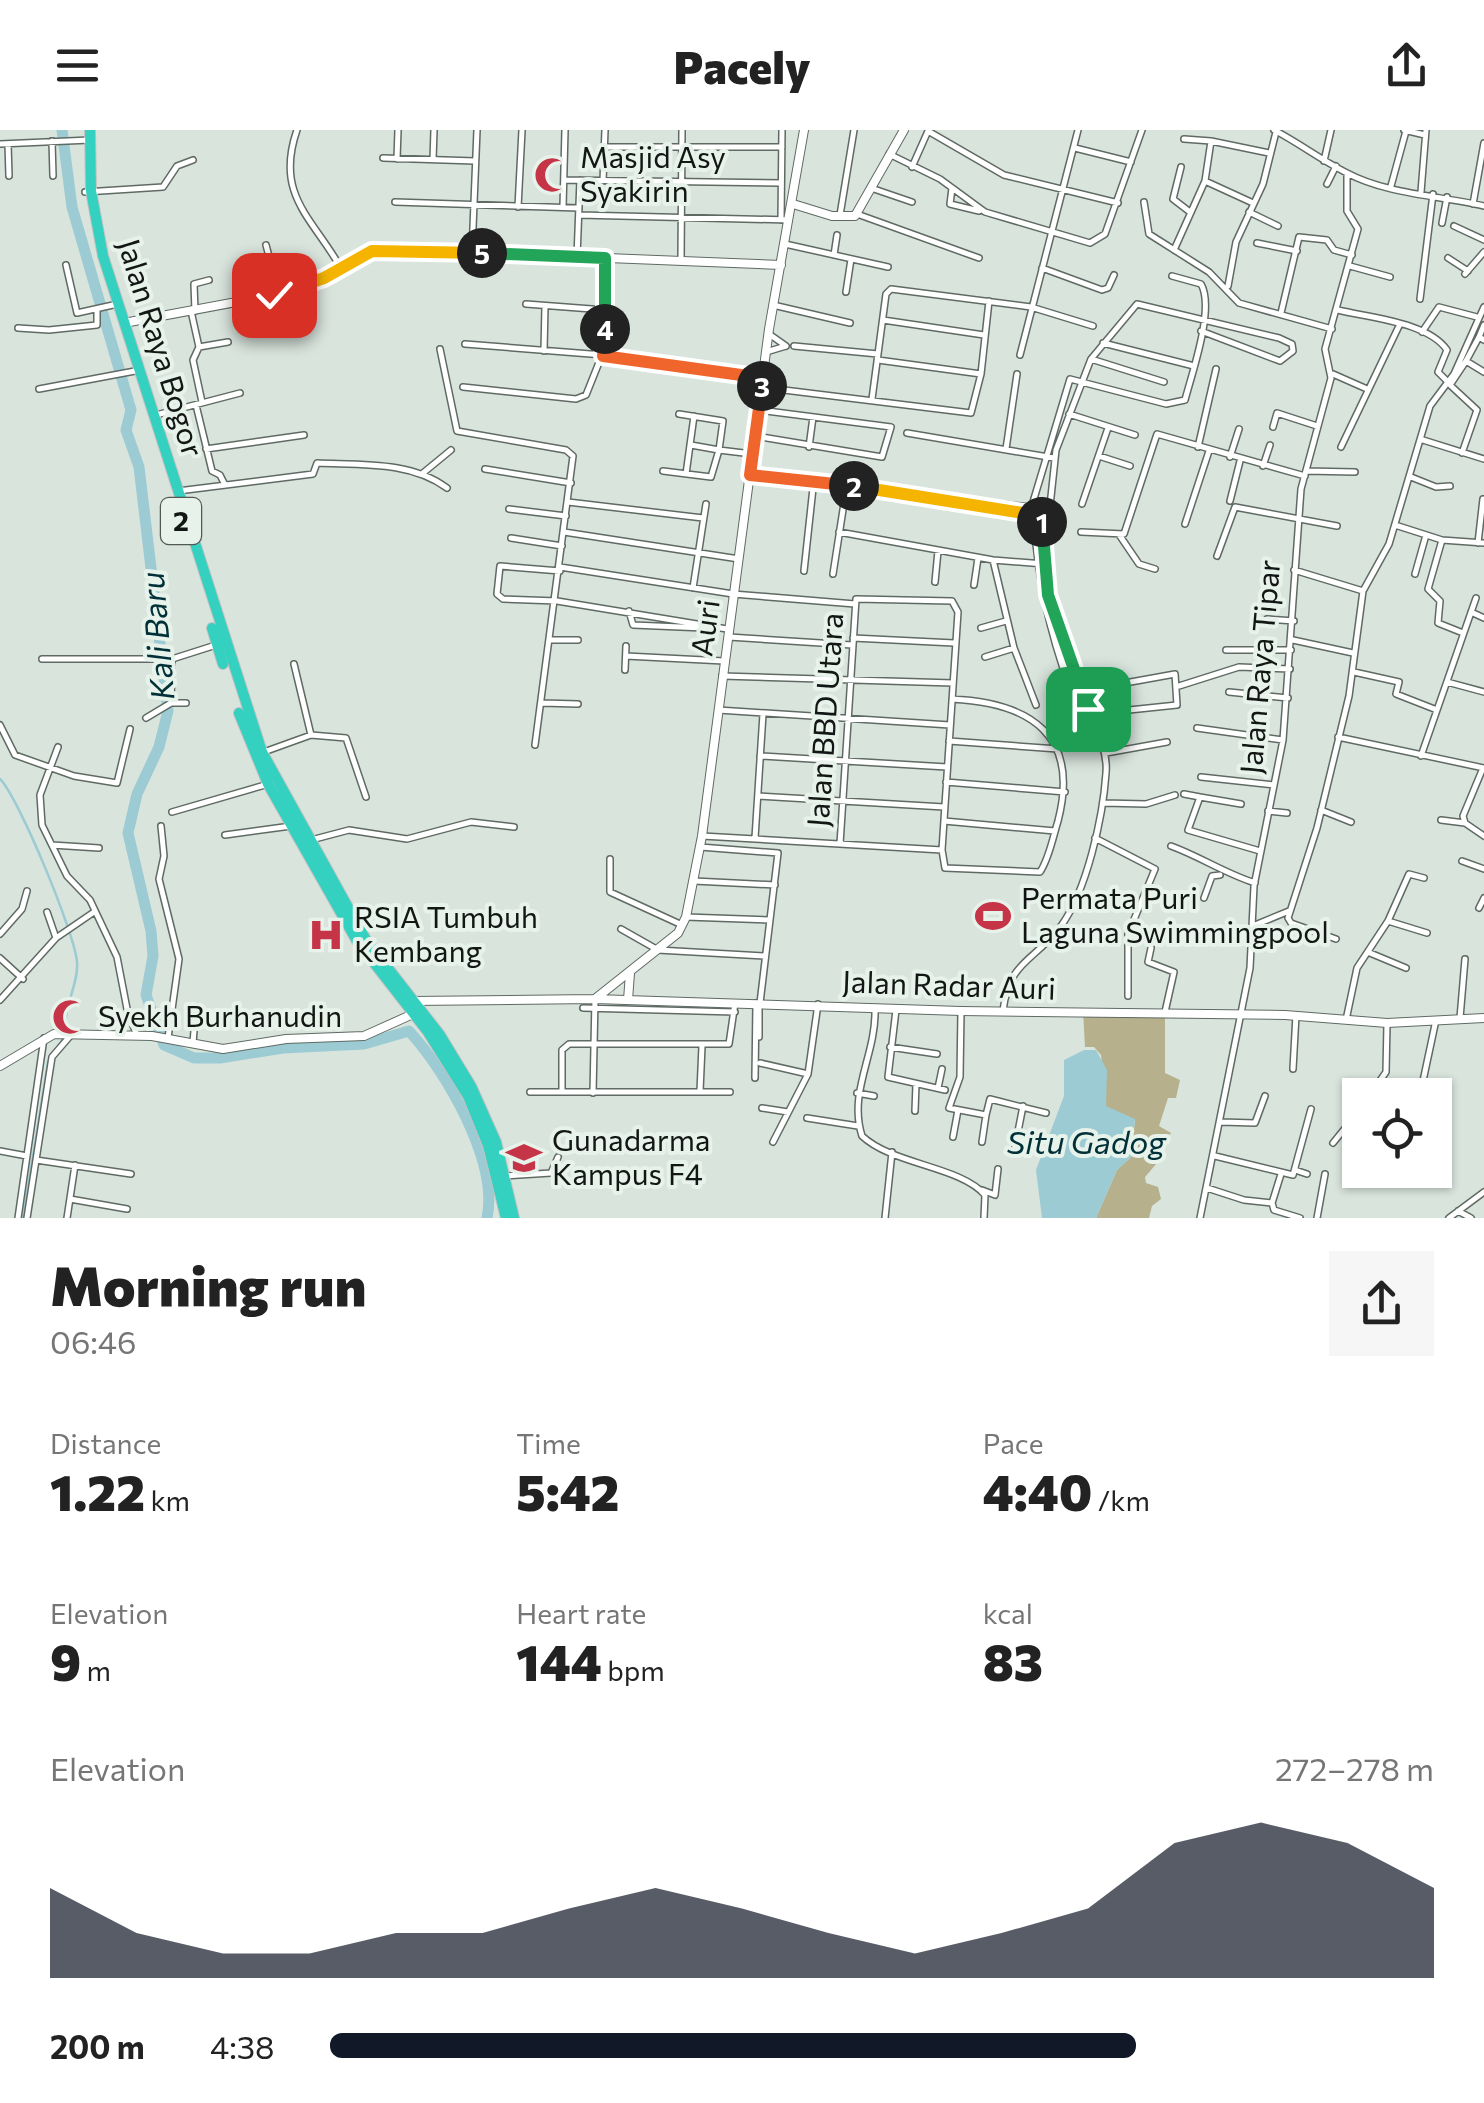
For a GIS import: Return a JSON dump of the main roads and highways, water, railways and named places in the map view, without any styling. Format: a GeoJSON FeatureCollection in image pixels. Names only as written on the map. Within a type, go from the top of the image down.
{"type":"FeatureCollection","features":[{"type":"Feature","properties":{"kind":"highway","name":"Jalan Raya Bogor"},"geometry":{"type":"LineString","coordinates":[[84,136],[103,308],[123,324]]}},
{"type":"Feature","properties":{"kind":"highway","name":"Jalan Raya Bogor"},"geometry":{"type":"LineString","coordinates":[[88,191],[123,324],[156,415],[268,784],[347,916],[471,1086],[492,1133],[514,1218]]}},
{"type":"Feature","properties":{"kind":"highway","name":"Jalan Raya Bogor"},"geometry":{"type":"LineString","coordinates":[[135,358],[130,373],[217,645],[258,754],[376,970],[442,1051],[476,1111],[506,1218]]}},
{"type":"Feature","properties":{"kind":"main road","name":"Auri"},"geometry":{"type":"LineString","coordinates":[[630,973],[684,921],[694,881],[768,334],[804,130]]}},
{"type":"Feature","properties":{"kind":"main road"},"geometry":{"type":"LineString","coordinates":[[792,204],[840,218],[857,214],[904,130]]}},
{"type":"Feature","properties":{"kind":"main road"},"geometry":{"type":"LineString","coordinates":[[123,324],[279,294],[383,249],[781,265]]}},
{"type":"Feature","properties":{"kind":"main road"},"geometry":{"type":"LineString","coordinates":[[628,1000],[630,973]]}},
{"type":"Feature","properties":{"kind":"main road"},"geometry":{"type":"LineString","coordinates":[[595,1004],[630,973]]}},
{"type":"Feature","properties":{"kind":"main road","name":"Jalan Radar Auri"},"geometry":{"type":"LineString","coordinates":[[412,1001],[595,1004],[628,1000],[735,1007],[759,1003],[961,1011],[1238,1013],[1388,1023],[1484,1018]]}},
{"type":"Feature","properties":{"kind":"main road"},"geometry":{"type":"LineString","coordinates":[[0,1066],[44,1038],[58,1034],[152,1036],[223,1049],[286,1039],[364,1036],[413,1014]]}},
{"type":"Feature","properties":{"kind":"water","name":"Situ Gadog"},"geometry":{"type":"Polygon","coordinates":[[[1084,1050],[1096,1050],[1107,1070],[1106,1106],[1135,1119],[1131,1157],[1117,1170],[1096,1218],[1042,1218],[1036,1170],[1064,1096],[1064,1060],[1084,1050]]]}},
{"type":"Feature","properties":{"kind":"waterway","name":"Kali Baru"},"geometry":{"type":"LineString","coordinates":[[62,130],[72,207],[131,410],[126,430],[139,467],[168,711],[159,747],[137,794],[128,833],[151,931],[153,956],[146,995],[164,1045],[194,1058],[220,1058],[283,1048],[364,1044],[409,1031],[438,1069],[466,1118],[485,1171],[487,1218]]}},
{"type":"Feature","properties":{"kind":"waterway"},"geometry":{"type":"LineString","coordinates":[[0,779],[32,838],[74,947],[77,970],[66,1030]]}},
{"type":"Feature","properties":{"kind":"waterway"},"geometry":{"type":"LineString","coordinates":[[23,1218],[48,1062],[64,1037]]}},
{"type":"Feature","properties":{"kind":"place","name":"Masjid Asy Syakirin"},"geometry":{"type":"Point","coordinates":[552,175]}},
{"type":"Feature","properties":{"kind":"place","name":"Permata Puri Laguna Swimmingpool"},"geometry":{"type":"Point","coordinates":[993,916]}},
{"type":"Feature","properties":{"kind":"place","name":"RSIA Tumbuh Kembang"},"geometry":{"type":"Point","coordinates":[326,935]}},
{"type":"Feature","properties":{"kind":"place","name":"Syekh Burhanudin"},"geometry":{"type":"Point","coordinates":[70,1017]}},
{"type":"Feature","properties":{"kind":"place","name":"Gunadarma Kampus F4"},"geometry":{"type":"Point","coordinates":[524,1158]}}]}
